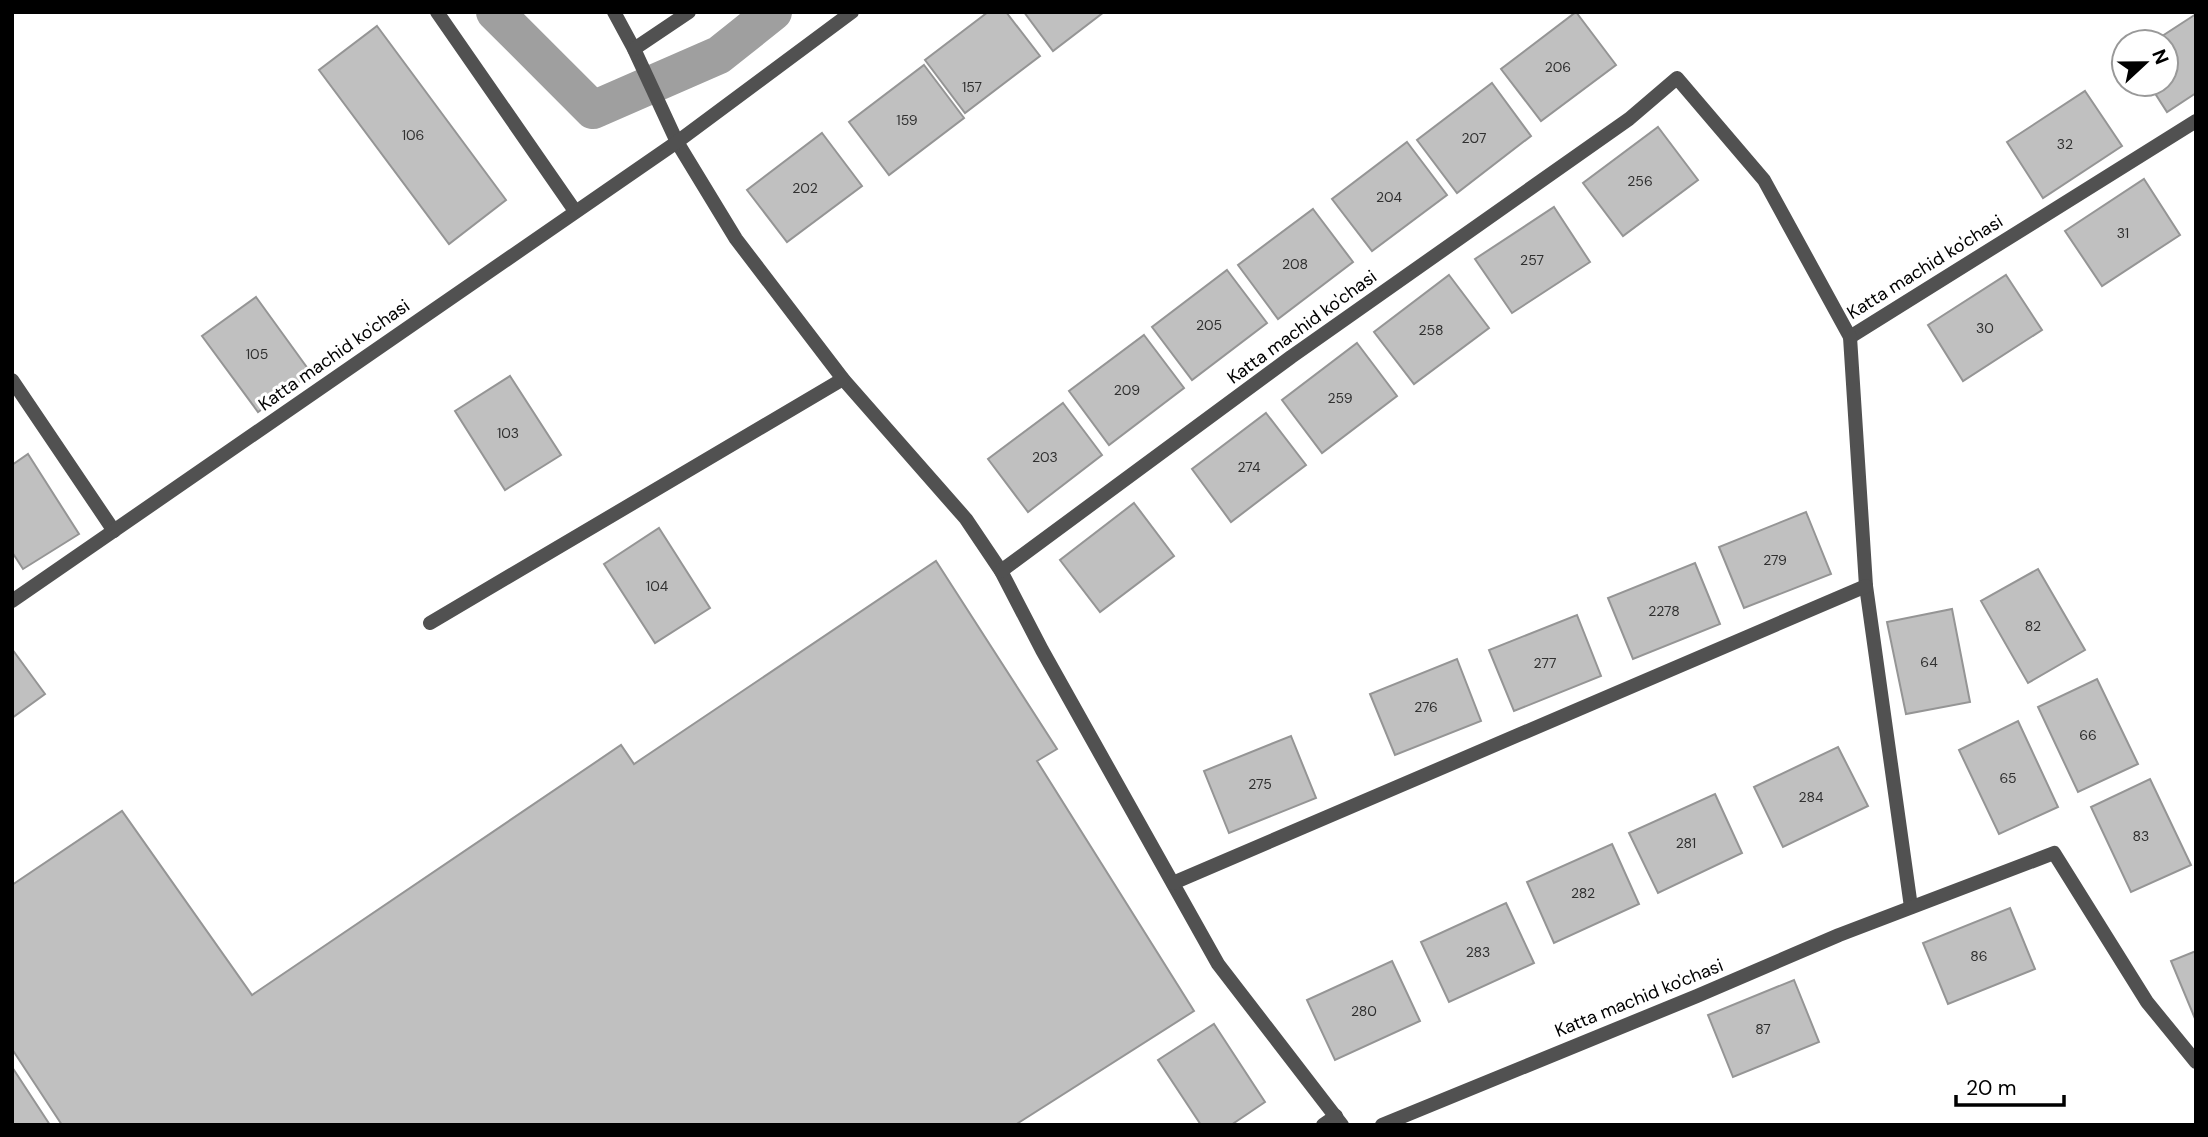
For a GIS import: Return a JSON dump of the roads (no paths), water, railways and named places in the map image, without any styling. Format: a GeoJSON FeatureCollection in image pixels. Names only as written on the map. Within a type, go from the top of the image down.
{"type":"FeatureCollection","features":[{"type":"Feature","properties":{"kind":"street"},"geometry":{"type":"LineString","coordinates":[[437,12],[575,211]]}},
{"type":"Feature","properties":{"kind":"street"},"geometry":{"type":"LineString","coordinates":[[614,12],[677,142],[736,239],[843,380],[966,519],[1001,571],[1042,650],[1218,964],[1339,1121],[1323,1125]]}},
{"type":"Feature","properties":{"kind":"street"},"geometry":{"type":"LineString","coordinates":[[634,49],[689,12]]}},
{"type":"Feature","properties":{"kind":"street","name":"Katta machid ko'chasi"},"geometry":{"type":"LineString","coordinates":[[12,601],[677,142],[852,12]]}},
{"type":"Feature","properties":{"kind":"street","name":"Katta machid ko'chasi"},"geometry":{"type":"LineString","coordinates":[[1001,571],[1291,357],[1629,119],[1677,78],[1764,180],[1850,337],[1866,586],[1911,907]]}},
{"type":"Feature","properties":{"kind":"street","name":"Katta machid ko'chasi"},"geometry":{"type":"LineString","coordinates":[[1850,337],[2196,121]]}},
{"type":"Feature","properties":{"kind":"street"},"geometry":{"type":"LineString","coordinates":[[12,380],[114,531]]}},
{"type":"Feature","properties":{"kind":"street"},"geometry":{"type":"LineString","coordinates":[[430,624],[843,380]]}},
{"type":"Feature","properties":{"kind":"street"},"geometry":{"type":"LineString","coordinates":[[1173,883],[1866,586]]}},
{"type":"Feature","properties":{"kind":"street","name":"Katta machid ko'chasi"},"geometry":{"type":"LineString","coordinates":[[1382,1125],[1839,935],[2054,853],[2147,1002],[2196,1062]]}},
{"type":"Feature","properties":{"kind":"waterway"},"geometry":{"type":"LineString","coordinates":[[495,12],[593,110],[719,55],[773,12]]}}]}
